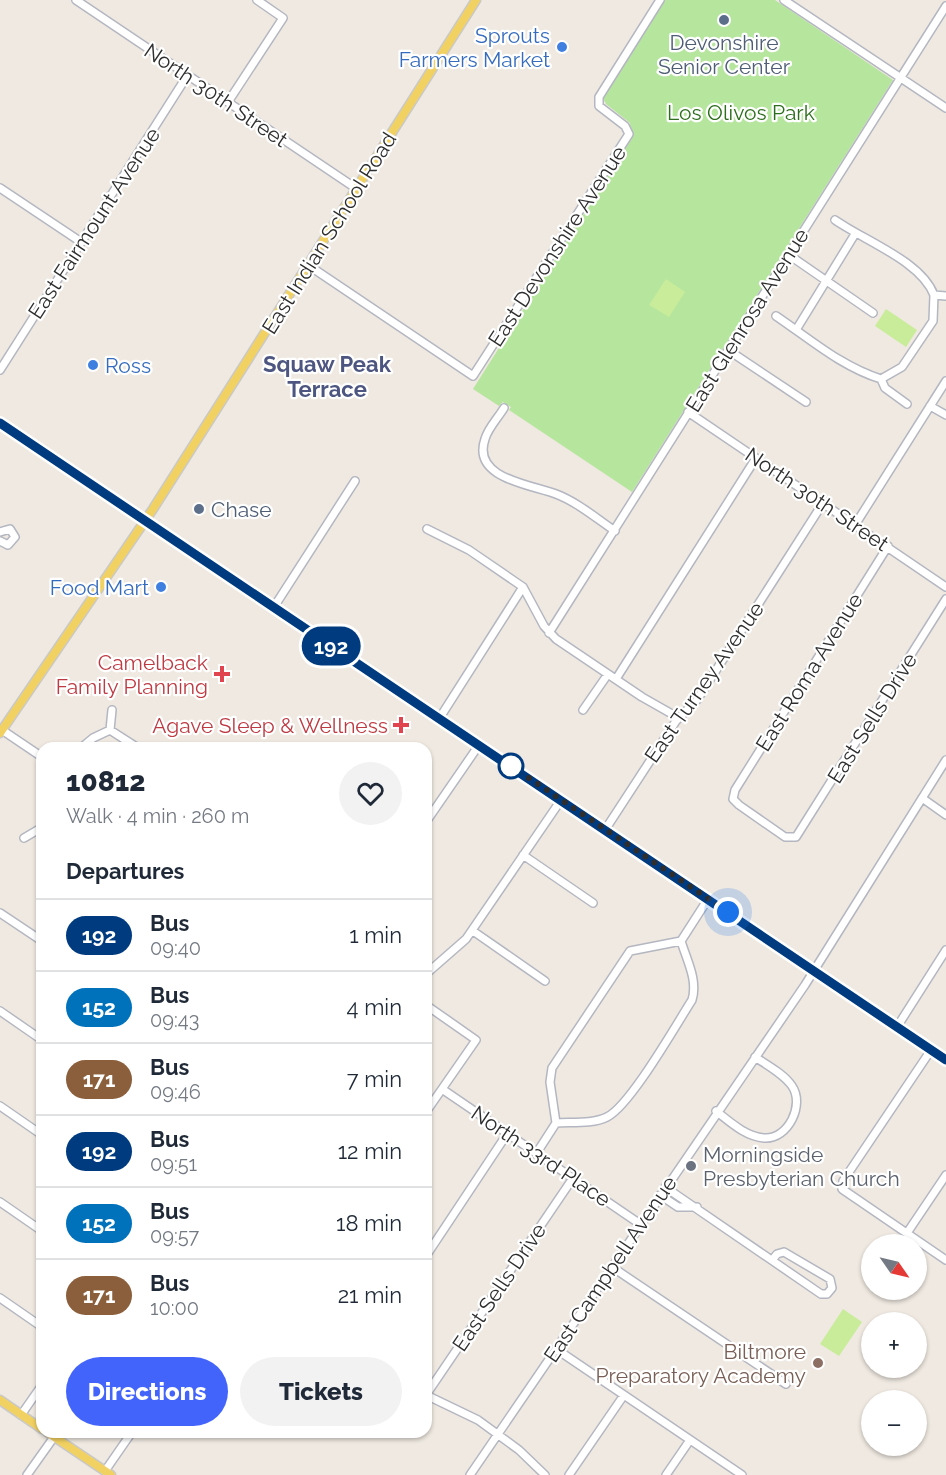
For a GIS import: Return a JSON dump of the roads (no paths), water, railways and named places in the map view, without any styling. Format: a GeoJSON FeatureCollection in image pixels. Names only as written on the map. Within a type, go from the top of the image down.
{"type":"FeatureCollection","features":[{"type":"Feature","properties":{"kind":"main road","name":"East Indian School Road"},"geometry":{"type":"LineString","coordinates":[[1,732],[145,520],[476,0]]}},
{"type":"Feature","properties":{"kind":"main road"},"geometry":{"type":"LineString","coordinates":[[0,423],[946,1060]]}},
{"type":"Feature","properties":{"kind":"main road"},"geometry":{"type":"LineString","coordinates":[[0,1400],[36,1425]]}},
{"type":"Feature","properties":{"kind":"main road"},"geometry":{"type":"LineString","coordinates":[[55,1438],[108,1473]]}},
{"type":"Feature","properties":{"kind":"street","name":"North 30th Street"},"geometry":{"type":"LineString","coordinates":[[76,0],[357,189]]}},
{"type":"Feature","properties":{"kind":"street"},"geometry":{"type":"LineString","coordinates":[[228,102],[282,18],[256,0]]}},
{"type":"Feature","properties":{"kind":"street","name":"East Devonshire Avenue"},"geometry":{"type":"LineString","coordinates":[[308,265],[472,376],[629,134],[625,126],[599,106],[599,97],[660,0]]}},
{"type":"Feature","properties":{"kind":"street"},"geometry":{"type":"LineString","coordinates":[[784,0],[946,108]]}},
{"type":"Feature","properties":{"kind":"street","name":"East Glenrosa Avenue"},"geometry":{"type":"LineString","coordinates":[[549,633],[946,6]]}},
{"type":"Feature","properties":{"kind":"street","name":"East Fairmount Avenue"},"geometry":{"type":"LineString","coordinates":[[0,370],[188,76]]}},
{"type":"Feature","properties":{"kind":"street"},"geometry":{"type":"LineString","coordinates":[[0,188],[81,242]]}},
{"type":"Feature","properties":{"kind":"street"},"geometry":{"type":"LineString","coordinates":[[835,220],[890,253],[928,280],[934,295],[933,321],[903,367],[881,379]]}},
{"type":"Feature","properties":{"kind":"street"},"geometry":{"type":"LineString","coordinates":[[796,330],[855,234]]}},
{"type":"Feature","properties":{"kind":"street"},"geometry":{"type":"LineString","coordinates":[[789,255],[873,313]]}},
{"type":"Feature","properties":{"kind":"street"},"geometry":{"type":"LineString","coordinates":[[934,295],[946,296]]}},
{"type":"Feature","properties":{"kind":"street"},"geometry":{"type":"LineString","coordinates":[[776,316],[839,362],[881,379],[885,388],[908,404]]}},
{"type":"Feature","properties":{"kind":"street"},"geometry":{"type":"LineString","coordinates":[[728,350],[806,402]]}},
{"type":"Feature","properties":{"kind":"street"},"geometry":{"type":"LineString","coordinates":[[855,525],[946,381]]}},
{"type":"Feature","properties":{"kind":"street"},"geometry":{"type":"LineString","coordinates":[[930,406],[946,415]]}},
{"type":"Feature","properties":{"kind":"street"},"geometry":{"type":"LineString","coordinates":[[504,408],[483,444],[484,455],[491,468],[505,478],[562,496],[615,531]]}},
{"type":"Feature","properties":{"kind":"street","name":"North 30th Street"},"geometry":{"type":"LineString","coordinates":[[688,412],[946,586]]}},
{"type":"Feature","properties":{"kind":"street"},"geometry":{"type":"LineString","coordinates":[[616,679],[756,458]]}},
{"type":"Feature","properties":{"kind":"street"},"geometry":{"type":"LineString","coordinates":[[274,607],[355,481]]}},
{"type":"Feature","properties":{"kind":"street","name":"East Turney Avenue"},"geometry":{"type":"LineString","coordinates":[[605,830],[680,718],[697,700],[823,503]]}},
{"type":"Feature","properties":{"kind":"street"},"geometry":{"type":"LineString","coordinates":[[0,532],[9,529],[15,537],[8,545],[0,541]]}},
{"type":"Feature","properties":{"kind":"street"},"geometry":{"type":"LineString","coordinates":[[427,529],[469,550],[523,587],[549,633],[608,674],[680,718]]}},
{"type":"Feature","properties":{"kind":"street","name":"East Roma Avenue"},"geometry":{"type":"LineString","coordinates":[[796,837],[785,837],[739,806],[733,799],[735,790],[888,546]]}},
{"type":"Feature","properties":{"kind":"street"},"geometry":{"type":"LineString","coordinates":[[439,719],[523,587]]}},
{"type":"Feature","properties":{"kind":"street","name":"East Sells Drive"},"geometry":{"type":"LineString","coordinates":[[796,837],[946,599]]}},
{"type":"Feature","properties":{"kind":"street"},"geometry":{"type":"LineString","coordinates":[[583,710],[608,674]]}},
{"type":"Feature","properties":{"kind":"street"},"geometry":{"type":"LineString","coordinates":[[110,730],[112,710]]}},
{"type":"Feature","properties":{"kind":"street"},"geometry":{"type":"LineString","coordinates":[[88,742],[98,734],[110,730]]}},
{"type":"Feature","properties":{"kind":"street"},"geometry":{"type":"LineString","coordinates":[[110,730],[129,742]]}},
{"type":"Feature","properties":{"kind":"street"},"geometry":{"type":"LineString","coordinates":[[1,732],[36,753]]}},
{"type":"Feature","properties":{"kind":"street"},"geometry":{"type":"LineString","coordinates":[[432,813],[479,745]]}},
{"type":"Feature","properties":{"kind":"street","name":"East Campbell Avenue"},"geometry":{"type":"LineString","coordinates":[[470,1475],[814,971],[946,760]]}},
{"type":"Feature","properties":{"kind":"street"},"geometry":{"type":"LineString","coordinates":[[922,798],[946,815]]}},
{"type":"Feature","properties":{"kind":"street"},"geometry":{"type":"LineString","coordinates":[[432,969],[460,946],[473,931],[561,800]]}},
{"type":"Feature","properties":{"kind":"street"},"geometry":{"type":"LineString","coordinates":[[24,838],[36,831]]}},
{"type":"Feature","properties":{"kind":"street"},"geometry":{"type":"LineString","coordinates":[[524,855],[593,903]]}},
{"type":"Feature","properties":{"kind":"street"},"geometry":{"type":"LineString","coordinates":[[536,1154],[556,1123],[550,1082],[552,1068],[608,983],[630,951],[651,945],[681,941],[708,899]]}},
{"type":"Feature","properties":{"kind":"street"},"geometry":{"type":"LineString","coordinates":[[0,913],[36,937]]}},
{"type":"Feature","properties":{"kind":"street"},"geometry":{"type":"LineString","coordinates":[[473,931],[545,981]]}},
{"type":"Feature","properties":{"kind":"street"},"geometry":{"type":"LineString","coordinates":[[556,1123],[597,1120],[608,1116],[620,1107],[638,1081],[692,1000],[695,990],[694,978],[681,941]]}},
{"type":"Feature","properties":{"kind":"street"},"geometry":{"type":"LineString","coordinates":[[897,1027],[946,950]]}},
{"type":"Feature","properties":{"kind":"street"},"geometry":{"type":"LineString","coordinates":[[432,1009],[476,1040],[432,1103]]}},
{"type":"Feature","properties":{"kind":"street"},"geometry":{"type":"LineString","coordinates":[[0,1011],[36,1036]]}},
{"type":"Feature","properties":{"kind":"street"},"geometry":{"type":"LineString","coordinates":[[930,1050],[843,1181],[842,1189],[946,1260]]}},
{"type":"Feature","properties":{"kind":"street"},"geometry":{"type":"LineString","coordinates":[[716,1112],[751,1136],[767,1138],[781,1133],[792,1120],[797,1100],[793,1086],[755,1058]]}},
{"type":"Feature","properties":{"kind":"street","name":"North 33rd Place"},"geometry":{"type":"LineString","coordinates":[[442,1089],[640,1224]]}},
{"type":"Feature","properties":{"kind":"street"},"geometry":{"type":"LineString","coordinates":[[0,1106],[36,1131]]}},
{"type":"Feature","properties":{"kind":"street"},"geometry":{"type":"LineString","coordinates":[[432,1247],[507,1134]]}},
{"type":"Feature","properties":{"kind":"street"},"geometry":{"type":"LineString","coordinates":[[907,1233],[946,1175]]}},
{"type":"Feature","properties":{"kind":"street","name":"East Sells Drive"},"geometry":{"type":"LineString","coordinates":[[432,1386],[573,1178]]}},
{"type":"Feature","properties":{"kind":"street"},"geometry":{"type":"LineString","coordinates":[[665,1187],[821,1294],[827,1294],[832,1288],[830,1279],[784,1252],[777,1254],[773,1259]]}},
{"type":"Feature","properties":{"kind":"street"},"geometry":{"type":"LineString","coordinates":[[660,1195],[682,1208],[697,1207]]}},
{"type":"Feature","properties":{"kind":"street"},"geometry":{"type":"LineString","coordinates":[[682,1208],[687,1200]]}},
{"type":"Feature","properties":{"kind":"street"},"geometry":{"type":"LineString","coordinates":[[0,1202],[36,1227]]}},
{"type":"Feature","properties":{"kind":"street"},"geometry":{"type":"LineString","coordinates":[[612,1267],[786,1384]]}},
{"type":"Feature","properties":{"kind":"street"},"geometry":{"type":"LineString","coordinates":[[0,1298],[36,1323]]}},
{"type":"Feature","properties":{"kind":"street"},"geometry":{"type":"LineString","coordinates":[[556,1349],[742,1475]]}},
{"type":"Feature","properties":{"kind":"street"},"geometry":{"type":"LineString","coordinates":[[21,1415],[36,1394]]}},
{"type":"Feature","properties":{"kind":"street"},"geometry":{"type":"LineString","coordinates":[[569,1475],[624,1395]]}},
{"type":"Feature","properties":{"kind":"street"},"geometry":{"type":"LineString","coordinates":[[432,1398],[478,1420],[498,1434],[545,1475]]}},
{"type":"Feature","properties":{"kind":"street"},"geometry":{"type":"LineString","coordinates":[[27,1475],[48,1438]]}},
{"type":"Feature","properties":{"kind":"street"},"geometry":{"type":"LineString","coordinates":[[108,1473],[128,1438]]}},
{"type":"Feature","properties":{"kind":"street"},"geometry":{"type":"LineString","coordinates":[[666,1475],[690,1440]]}},
{"type":"Feature","properties":{"kind":"place","name":"Devonshire Senior Center"},"geometry":{"type":"Point","coordinates":[724,20]}},
{"type":"Feature","properties":{"kind":"place","name":"Sprouts Farmers Market"},"geometry":{"type":"Point","coordinates":[562,47]}},
{"type":"Feature","properties":{"kind":"place","name":"Ross"},"geometry":{"type":"Point","coordinates":[93,365]}},
{"type":"Feature","properties":{"kind":"place","name":"Chase"},"geometry":{"type":"Point","coordinates":[199,509]}},
{"type":"Feature","properties":{"kind":"place","name":"Food Mart"},"geometry":{"type":"Point","coordinates":[161,587]}},
{"type":"Feature","properties":{"kind":"place","name":"Camelback Family Planning"},"geometry":{"type":"Point","coordinates":[222,674]}},
{"type":"Feature","properties":{"kind":"place","name":"Agave Sleep & Wellness"},"geometry":{"type":"Point","coordinates":[401,725]}},
{"type":"Feature","properties":{"kind":"place","name":"Morningside Presbyterian Church"},"geometry":{"type":"Point","coordinates":[691,1166]}},
{"type":"Feature","properties":{"kind":"place","name":"Biltmore Preparatory Academy"},"geometry":{"type":"Point","coordinates":[818,1363]}},
{"type":"Feature","properties":{"kind":"district","name":"Squaw Peak Terrace"},"geometry":{"type":"Point","coordinates":[327,376]}},
{"type":"Feature","properties":{"kind":"park label","name":"Los Olivos Park"},"geometry":{"type":"Point","coordinates":[741,112]}}]}
